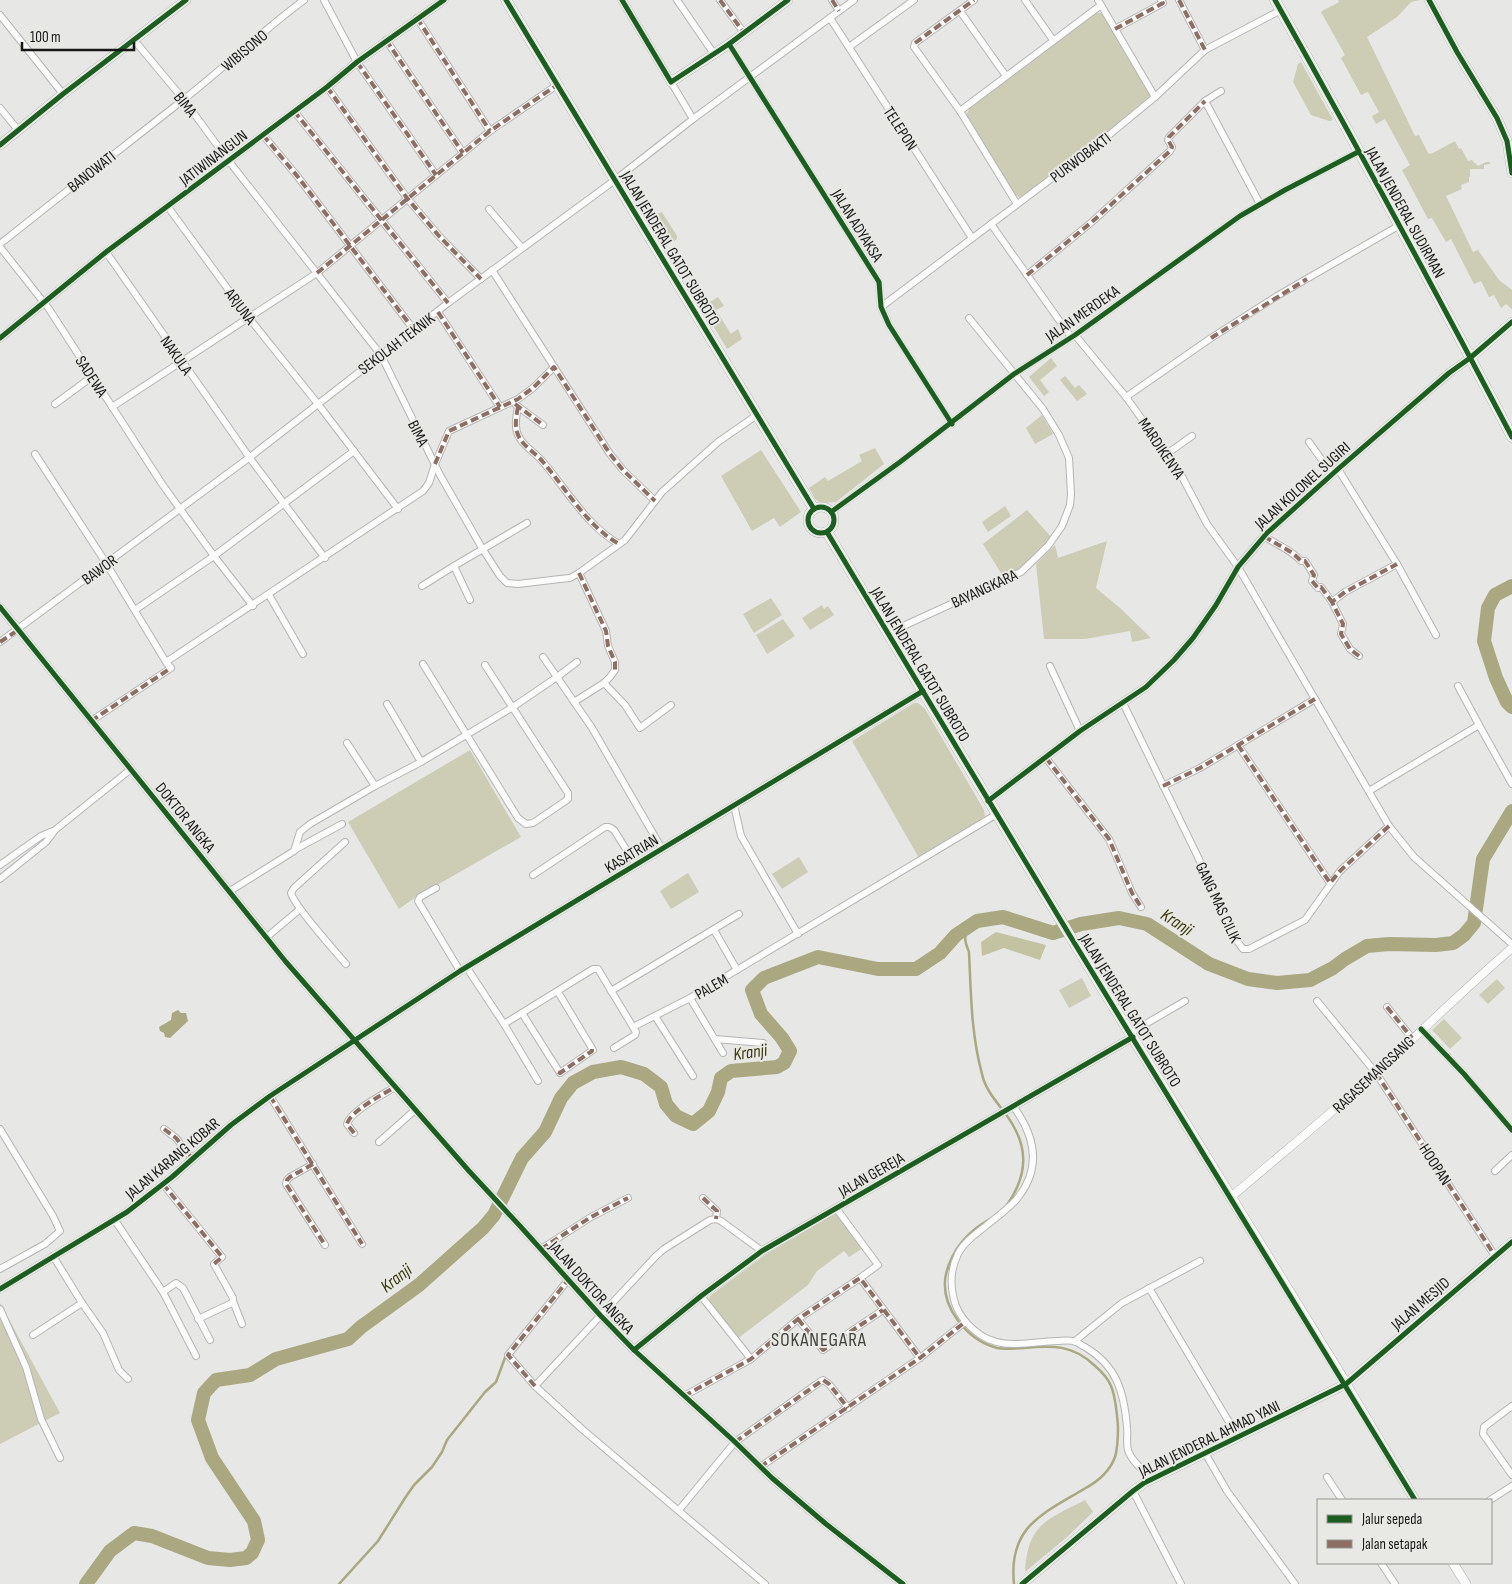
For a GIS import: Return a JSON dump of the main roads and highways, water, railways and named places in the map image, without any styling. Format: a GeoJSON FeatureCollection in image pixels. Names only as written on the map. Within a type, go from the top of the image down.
{"type":"FeatureCollection","features":[{"type":"Feature","properties":{"kind":"main road"},"geometry":{"type":"LineString","coordinates":[[0,145],[186,0]]}},
{"type":"Feature","properties":{"kind":"main road","name":"JALAN JENDERAL GATOT SUBROTO"},"geometry":{"type":"LineString","coordinates":[[506,0],[814,509]]}},
{"type":"Feature","properties":{"kind":"main road"},"geometry":{"type":"LineString","coordinates":[[671,82],[729,44],[788,0]]}},
{"type":"Feature","properties":{"kind":"main road","name":"JALAN JENDERAL SUDIRMAN"},"geometry":{"type":"LineString","coordinates":[[1275,0],[1400,225],[1512,437]]}},
{"type":"Feature","properties":{"kind":"main road"},"geometry":{"type":"LineString","coordinates":[[1429,0],[1457,52],[1497,118],[1510,148],[1512,173]]}},
{"type":"Feature","properties":{"kind":"main road"},"geometry":{"type":"LineString","coordinates":[[1470,358],[1512,322]]}},
{"type":"Feature","properties":{"kind":"main road"},"geometry":{"type":"LineString","coordinates":[[824,508],[831,512],[834,525],[827,532],[817,532],[810,527],[809,518],[814,509],[824,508]]}},
{"type":"Feature","properties":{"kind":"main road","name":"JALAN JENDERAL GATOT SUBROTO"},"geometry":{"type":"LineString","coordinates":[[827,532],[988,801],[1346,1384],[1414,1499]]}},
{"type":"Feature","properties":{"kind":"main road","name":"JALAN MESJID"},"geometry":{"type":"LineString","coordinates":[[1346,1384],[1512,1242]]}},
{"type":"Feature","properties":{"kind":"main road","name":"JALAN JENDERAL AHMAD YANI"},"geometry":{"type":"LineString","coordinates":[[1022,1584],[1133,1490],[1346,1384]]}},
{"type":"Feature","properties":{"kind":"main road"},"geometry":{"type":"LineString","coordinates":[[1454,1564],[1466,1584]]}},
{"type":"Feature","properties":{"kind":"waterway","name":"Kranji"},"geometry":{"type":"LineString","coordinates":[[1512,586],[1495,595],[1488,608],[1484,641],[1496,678],[1507,702],[1512,707]]}},
{"type":"Feature","properties":{"kind":"waterway","name":"Kranji"},"geometry":{"type":"LineString","coordinates":[[86,1584],[110,1551],[134,1533],[152,1536],[208,1558],[230,1560],[246,1558],[252,1553],[258,1540],[254,1521],[212,1458],[198,1420],[204,1393],[216,1380],[250,1375],[276,1359],[348,1339],[361,1327],[419,1285],[483,1228],[494,1215],[522,1158],[545,1132],[561,1098],[573,1083],[593,1072],[621,1067],[644,1074],[661,1087],[666,1104],[676,1116],[693,1124],[709,1111],[718,1092],[721,1078],[731,1071],[777,1067],[784,1063],[790,1051],[782,1038],[761,1014],[752,990],[764,978],[818,957],[878,969],[916,969],[940,953],[956,935],[977,921],[1003,917],[1053,933],[1081,924],[1119,918],[1147,924],[1209,964],[1248,979],[1277,983],[1310,980],[1367,946],[1389,944],[1436,945],[1453,943],[1464,935],[1474,923],[1483,859],[1512,811]]}},
{"type":"Feature","properties":{"kind":"waterway"},"geometry":{"type":"LineString","coordinates":[[969,927],[965,939],[969,952],[972,1013],[978,1059],[983,1079],[991,1095],[1013,1125],[1019,1136],[1022,1148],[1023,1159],[1019,1182],[1007,1205]]}},
{"type":"Feature","properties":{"kind":"waterway"},"geometry":{"type":"LineString","coordinates":[[990,1219],[968,1235],[952,1257],[946,1274],[945,1286],[951,1309],[966,1330],[975,1338],[997,1348],[1062,1348],[1078,1353],[1086,1358],[1102,1372],[1110,1383],[1115,1401],[1118,1427],[1116,1453],[1113,1462],[1102,1476],[1094,1483],[1054,1506],[1022,1535],[1016,1549],[1014,1584]]}},
{"type":"Feature","properties":{"kind":"waterway"},"geometry":{"type":"LineString","coordinates":[[339,1584],[378,1541],[414,1485],[432,1467],[447,1440],[485,1392],[496,1382],[506,1355]]}},
{"type":"Feature","properties":{"kind":"district","name":"SOKANEGARA"},"geometry":{"type":"Point","coordinates":[819,1339]}}]}
